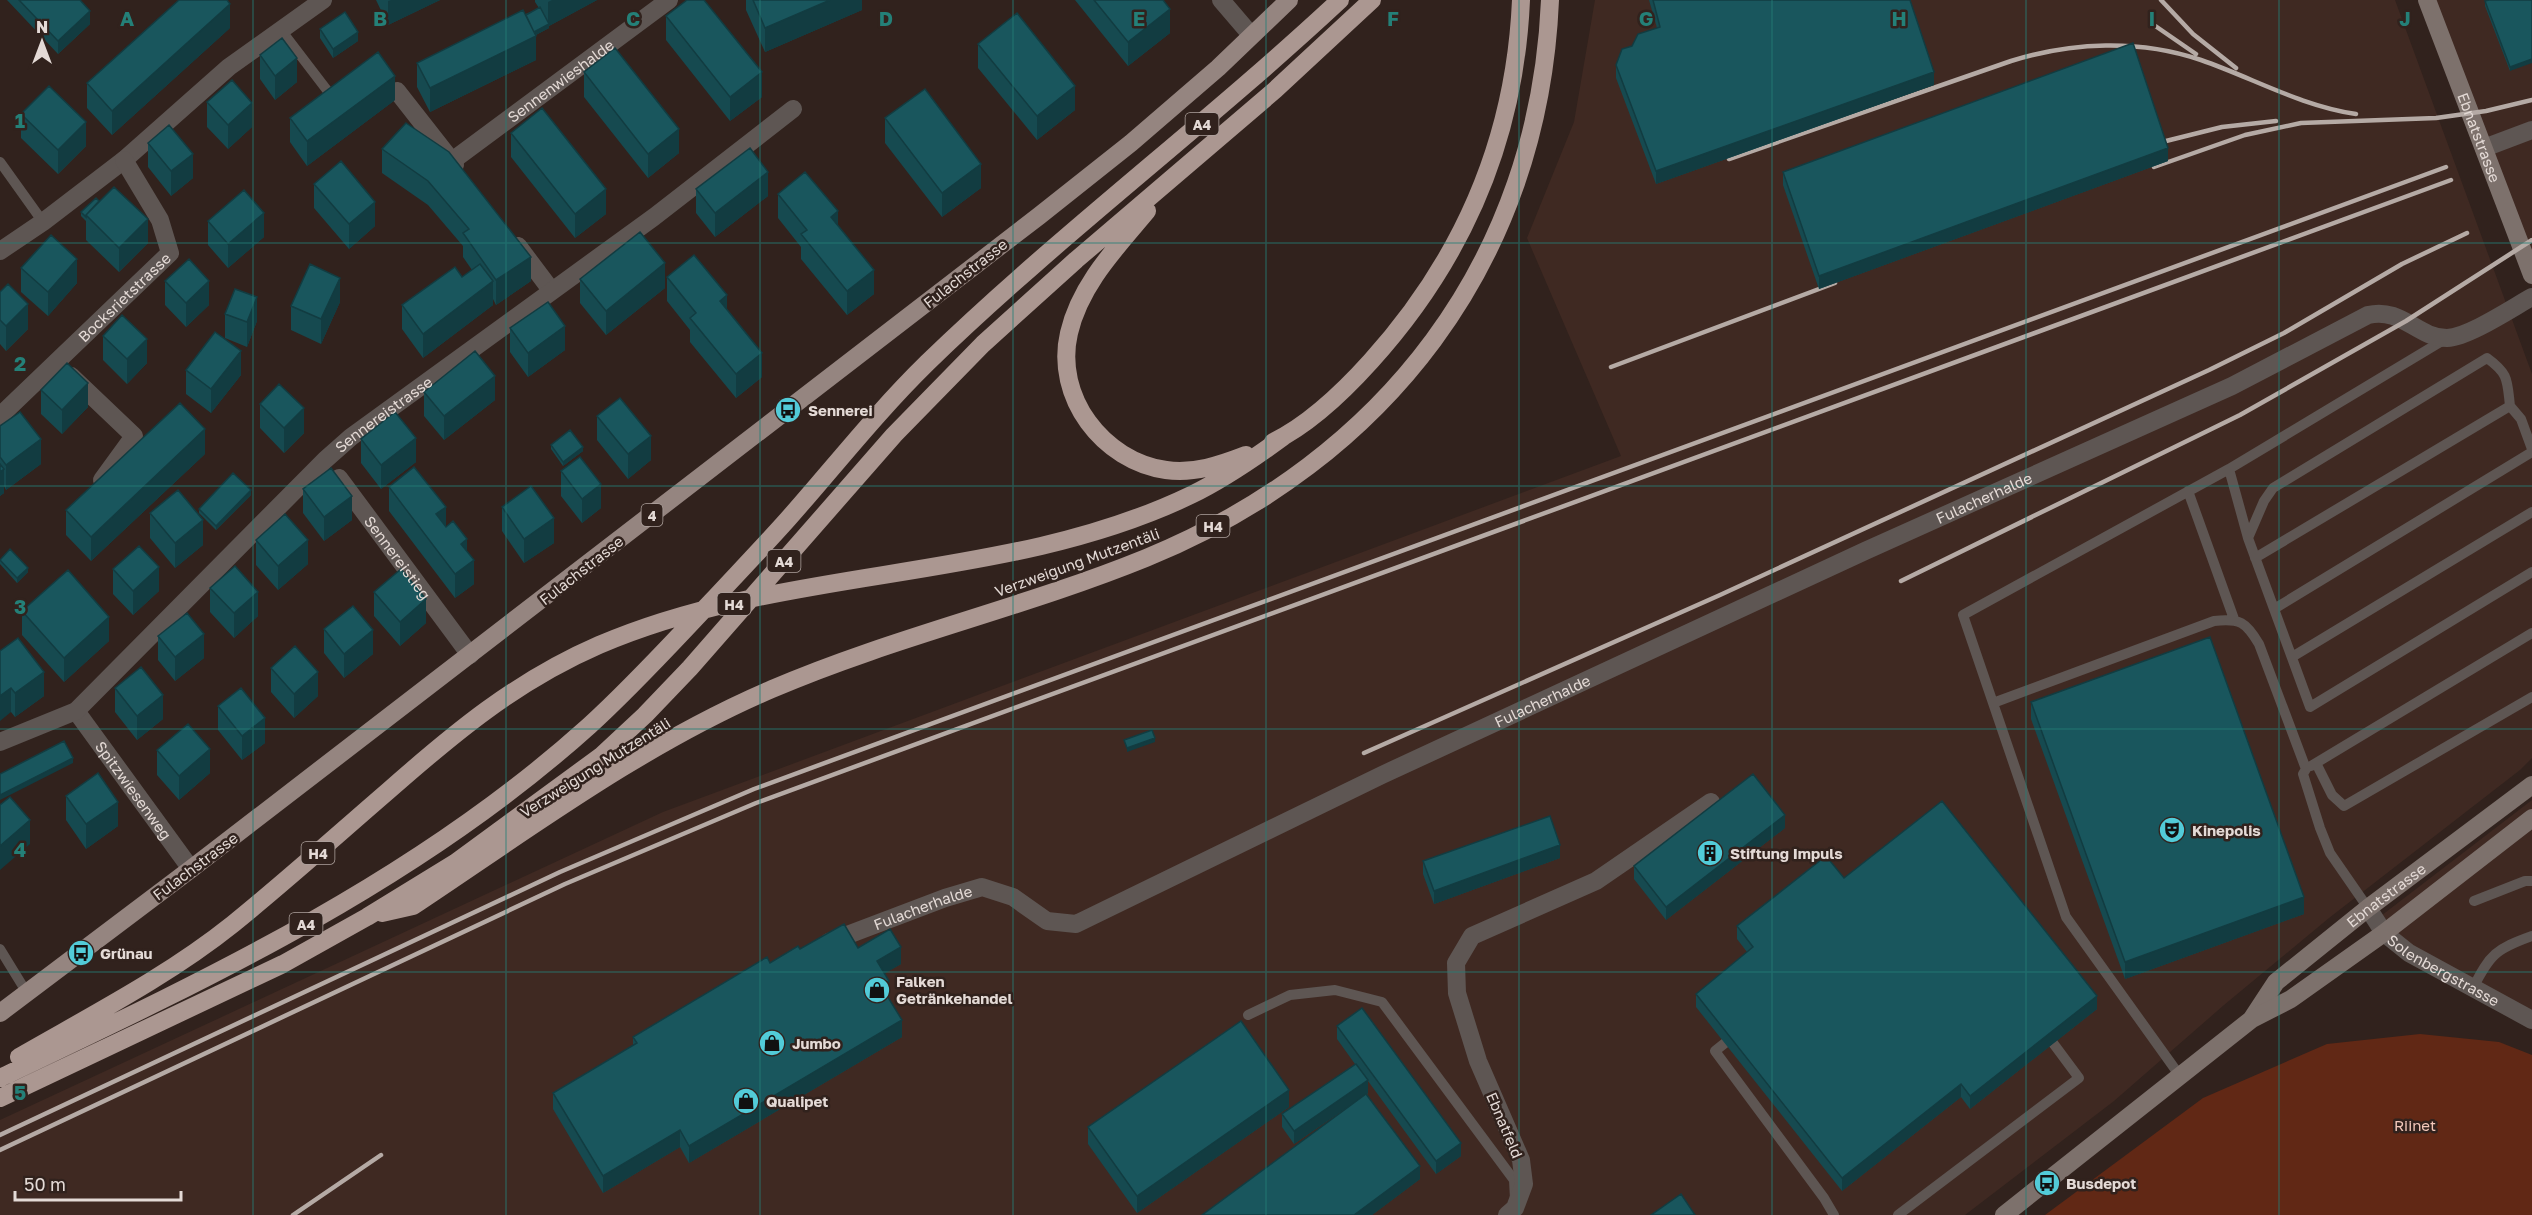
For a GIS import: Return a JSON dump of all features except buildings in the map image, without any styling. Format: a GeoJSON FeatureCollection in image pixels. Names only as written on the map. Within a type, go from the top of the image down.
{"type":"FeatureCollection","features":[{"type":"Feature","properties":{"kind":"highway","name":"A4"},"geometry":{"type":"LineString","coordinates":[[0,1078],[263,949],[399,868],[520,783],[587,728],[625,693],[752,559],[875,418],[932,359],[1012,284],[1231,99],[1340,0]]}},
{"type":"Feature","properties":{"kind":"highway","name":"A4"},"geometry":{"type":"LineString","coordinates":[[0,1098],[283,964],[367,917],[455,863],[601,756],[690,668],[894,435],[938,389],[1029,301],[1275,90],[1372,0]]}},
{"type":"Feature","properties":{"kind":"highway","name":"H4"},"geometry":{"type":"LineString","coordinates":[[1177,175],[1103,265],[1081,299],[1071,325],[1066,348],[1068,374],[1075,397],[1087,421],[1106,443],[1139,463],[1165,470],[1180,471],[1211,467],[1244,456],[1283,437],[1339,393],[1376,355],[1420,300],[1456,244],[1477,200],[1502,128],[1516,62],[1521,0]]}},
{"type":"Feature","properties":{"kind":"highway","name":"Verzweigung Mutzentäli"},"geometry":{"type":"LineString","coordinates":[[367,917],[413,906],[645,753],[738,704],[838,664],[1081,583],[1146,558],[1229,518],[1306,469],[1376,408],[1421,357],[1464,295],[1491,246],[1507,210],[1537,108],[1547,48],[1550,0]]}},
{"type":"Feature","properties":{"kind":"highway","name":"Verzweigung Mutzentäli"},"geometry":{"type":"LineString","coordinates":[[0,1068],[147,983],[189,956],[290,877],[444,742],[508,693],[548,669],[601,644],[693,614],[793,591],[1071,538],[1146,514],[1213,483],[1241,467],[1283,437]]}},
{"type":"Feature","properties":{"kind":"main road","name":"Fulachstrasse"},"geometry":{"type":"LineString","coordinates":[[0,1012],[191,870],[470,656],[1131,143],[1218,68],[1289,0]]}},
{"type":"Feature","properties":{"kind":"street"},"geometry":{"type":"LineString","coordinates":[[0,251],[124,160],[229,67],[322,0]]}},
{"type":"Feature","properties":{"kind":"street","name":"Sennenwieshalde"},"geometry":{"type":"LineString","coordinates":[[452,161],[669,0]]}},
{"type":"Feature","properties":{"kind":"street"},"geometry":{"type":"LineString","coordinates":[[1221,0],[1251,35]]}},
{"type":"Feature","properties":{"kind":"street","name":"Ebnatstrasse"},"geometry":{"type":"LineString","coordinates":[[2427,0],[2532,275]]}},
{"type":"Feature","properties":{"kind":"street"},"geometry":{"type":"LineString","coordinates":[[397,91],[466,179]]}},
{"type":"Feature","properties":{"kind":"street","name":"Sennereistrasse"},"geometry":{"type":"LineString","coordinates":[[0,742],[76,711],[325,460],[351,437],[654,217],[793,109]]}},
{"type":"Feature","properties":{"kind":"street"},"geometry":{"type":"LineString","coordinates":[[2484,148],[2532,130]]}},
{"type":"Feature","properties":{"kind":"street","name":"Bocksrietstrasse"},"geometry":{"type":"LineString","coordinates":[[0,416],[170,253],[160,220],[124,160]]}},
{"type":"Feature","properties":{"kind":"street"},"geometry":{"type":"LineString","coordinates":[[509,235],[551,290]]}},
{"type":"Feature","properties":{"kind":"street"},"geometry":{"type":"LineString","coordinates":[[2447,338],[2461,335],[2532,297]]}},
{"type":"Feature","properties":{"kind":"street","name":"Fulacherhalde"},"geometry":{"type":"LineString","coordinates":[[814,948],[982,886],[1013,897],[1047,921],[1076,924],[1392,770],[1865,551],[2232,386],[2368,315],[2388,313],[2432,335],[2447,338]]}},
{"type":"Feature","properties":{"kind":"street"},"geometry":{"type":"LineString","coordinates":[[56,362],[134,436],[102,480]]}},
{"type":"Feature","properties":{"kind":"street","name":"Sennereistieg"},"geometry":{"type":"LineString","coordinates":[[325,460],[470,656]]}},
{"type":"Feature","properties":{"kind":"street","name":"Spitzwiesenweg"},"geometry":{"type":"LineString","coordinates":[[76,711],[191,870]]}},
{"type":"Feature","properties":{"kind":"street","name":"Ebnatstrasse"},"geometry":{"type":"LineString","coordinates":[[2252,1019],[2276,982],[2368,908],[2532,784]]}},
{"type":"Feature","properties":{"kind":"street","name":"Ebnatfeld"},"geometry":{"type":"LineString","coordinates":[[1511,1212],[1524,1184],[1521,1160],[1478,1061],[1457,993],[1456,963],[1472,936],[1596,881],[1711,802]]}},
{"type":"Feature","properties":{"kind":"street","name":"Ebnatstrasse"},"geometry":{"type":"LineString","coordinates":[[2004,1215],[2252,1019],[2291,999],[2384,933],[2532,818]]}},
{"type":"Feature","properties":{"kind":"street","name":"Solenbergstrasse"},"geometry":{"type":"LineString","coordinates":[[2368,908],[2384,933],[2409,953],[2532,1020]]}},
{"type":"Feature","properties":{"kind":"lane"},"geometry":{"type":"LineString","coordinates":[[281,30],[333,98]]}},
{"type":"Feature","properties":{"kind":"lane"},"geometry":{"type":"LineString","coordinates":[[0,162],[42,222]]}},
{"type":"Feature","properties":{"kind":"lane"},"geometry":{"type":"LineString","coordinates":[[2180,1076],[2066,917],[1963,615],[2229,469],[2447,338]]}},
{"type":"Feature","properties":{"kind":"lane"},"geometry":{"type":"LineString","coordinates":[[2248,538],[2264,501],[2273,488],[2487,358],[2503,369],[2510,406],[2521,419],[2532,450],[2274,609]]}},
{"type":"Feature","properties":{"kind":"lane"},"geometry":{"type":"LineString","coordinates":[[2255,558],[2510,406]]}},
{"type":"Feature","properties":{"kind":"lane"},"geometry":{"type":"LineString","coordinates":[[2229,469],[2248,538],[2310,707],[2532,572]]}},
{"type":"Feature","properties":{"kind":"lane"},"geometry":{"type":"LineString","coordinates":[[2187,491],[2234,619]]}},
{"type":"Feature","properties":{"kind":"lane"},"geometry":{"type":"LineString","coordinates":[[2292,657],[2532,512]]}},
{"type":"Feature","properties":{"kind":"lane"},"geometry":{"type":"LineString","coordinates":[[1993,703],[2214,621],[2234,619],[2250,628],[2259,644],[2306,769]]}},
{"type":"Feature","properties":{"kind":"lane"},"geometry":{"type":"LineString","coordinates":[[2368,908],[2330,853],[2303,774],[2306,769],[2532,633]]}},
{"type":"Feature","properties":{"kind":"lane"},"geometry":{"type":"LineString","coordinates":[[2316,763],[2332,795],[2344,806],[2532,697]]}},
{"type":"Feature","properties":{"kind":"lane"},"geometry":{"type":"LineString","coordinates":[[2474,901],[2532,881]]}},
{"type":"Feature","properties":{"kind":"lane"},"geometry":{"type":"LineString","coordinates":[[2473,988],[2485,964],[2494,953],[2532,936]]}},
{"type":"Feature","properties":{"kind":"lane"},"geometry":{"type":"LineString","coordinates":[[0,949],[27,993]]}},
{"type":"Feature","properties":{"kind":"lane","name":"Ebnatfeld"},"geometry":{"type":"LineString","coordinates":[[1248,1015],[1290,995],[1335,990],[1382,1002],[1514,1180],[1511,1212]]}},
{"type":"Feature","properties":{"kind":"lane"},"geometry":{"type":"LineString","coordinates":[[1725,1043],[1715,1051],[1824,1198],[1834,1215]]}},
{"type":"Feature","properties":{"kind":"lane"},"geometry":{"type":"LineString","coordinates":[[1899,1215],[2079,1078],[2053,1043]]}},
{"type":"Feature","properties":{"kind":"shaded area"},"geometry":{"type":"Polygon","coordinates":[[[1595,0],[2395,0],[2532,374],[2532,758],[2520,770],[2329,918],[2224,1005],[2114,1101],[1965,1215],[0,1215],[0,1120],[663,812],[1621,456],[1527,238],[1574,122],[1595,0]]]}},
{"type":"Feature","properties":{"kind":"shaded area"},"geometry":{"type":"Polygon","coordinates":[[[2427,0],[2532,0],[2532,287],[2427,0]]]}},
{"type":"Feature","properties":{"kind":"shaded area"},"geometry":{"type":"Polygon","coordinates":[[[2532,800],[2532,1020],[2373,922],[2532,800]]]}},
{"type":"Feature","properties":{"kind":"green space","name":"Riinet"},"geometry":{"type":"Polygon","coordinates":[[[2420,1034],[2499,1042],[2532,1055],[2532,1215],[2045,1215],[2203,1098],[2327,1044],[2420,1034]]]}},
{"type":"Feature","properties":{"kind":"railway"},"geometry":{"type":"LineString","coordinates":[[2161,0],[2193,34],[2236,68]]}},
{"type":"Feature","properties":{"kind":"railway"},"geometry":{"type":"LineString","coordinates":[[2151,23],[2196,54]]}},
{"type":"Feature","properties":{"kind":"railway"},"geometry":{"type":"LineString","coordinates":[[1729,159],[2011,61],[2082,47],[2130,46],[2178,53],[2316,105],[2356,114]]}},
{"type":"Feature","properties":{"kind":"railway"},"geometry":{"type":"LineString","coordinates":[[2154,167],[2245,135],[2301,123],[2436,118],[2486,111],[2532,100]]}},
{"type":"Feature","properties":{"kind":"railway"},"geometry":{"type":"LineString","coordinates":[[2162,142],[2222,127],[2276,121]]}},
{"type":"Feature","properties":{"kind":"railway"},"geometry":{"type":"LineString","coordinates":[[0,1135],[560,872],[754,789],[2446,167]]}},
{"type":"Feature","properties":{"kind":"railway"},"geometry":{"type":"LineString","coordinates":[[0,1150],[565,884],[756,803],[2451,180]]}},
{"type":"Feature","properties":{"kind":"railway"},"geometry":{"type":"LineString","coordinates":[[1364,753],[1720,595],[2209,370],[2284,333],[2402,264],[2467,233]]}},
{"type":"Feature","properties":{"kind":"railway"},"geometry":{"type":"LineString","coordinates":[[1901,581],[2240,415],[2406,321],[2532,240]]}},
{"type":"Feature","properties":{"kind":"railway"},"geometry":{"type":"LineString","coordinates":[[1611,367],[1835,283]]}},
{"type":"Feature","properties":{"kind":"railway"},"geometry":{"type":"LineString","coordinates":[[293,1215],[381,1155]]}},
{"type":"Feature","properties":{"kind":"place","name":"Sennerei"},"geometry":{"type":"Point","coordinates":[788,410]}},
{"type":"Feature","properties":{"kind":"place","name":"Kinepolis"},"geometry":{"type":"Point","coordinates":[2172,830]}},
{"type":"Feature","properties":{"kind":"place","name":"Stiftung Impuls"},"geometry":{"type":"Point","coordinates":[1710,853]}},
{"type":"Feature","properties":{"kind":"place","name":"Grünau"},"geometry":{"type":"Point","coordinates":[81,953]}},
{"type":"Feature","properties":{"kind":"place","name":"Falken Getränkehandel"},"geometry":{"type":"Point","coordinates":[877,990]}},
{"type":"Feature","properties":{"kind":"place","name":"Jumbo"},"geometry":{"type":"Point","coordinates":[772,1043]}},
{"type":"Feature","properties":{"kind":"place","name":"Qualipet"},"geometry":{"type":"Point","coordinates":[746,1101]}},
{"type":"Feature","properties":{"kind":"place","name":"Busdepot"},"geometry":{"type":"Point","coordinates":[2047,1183]}}]}
